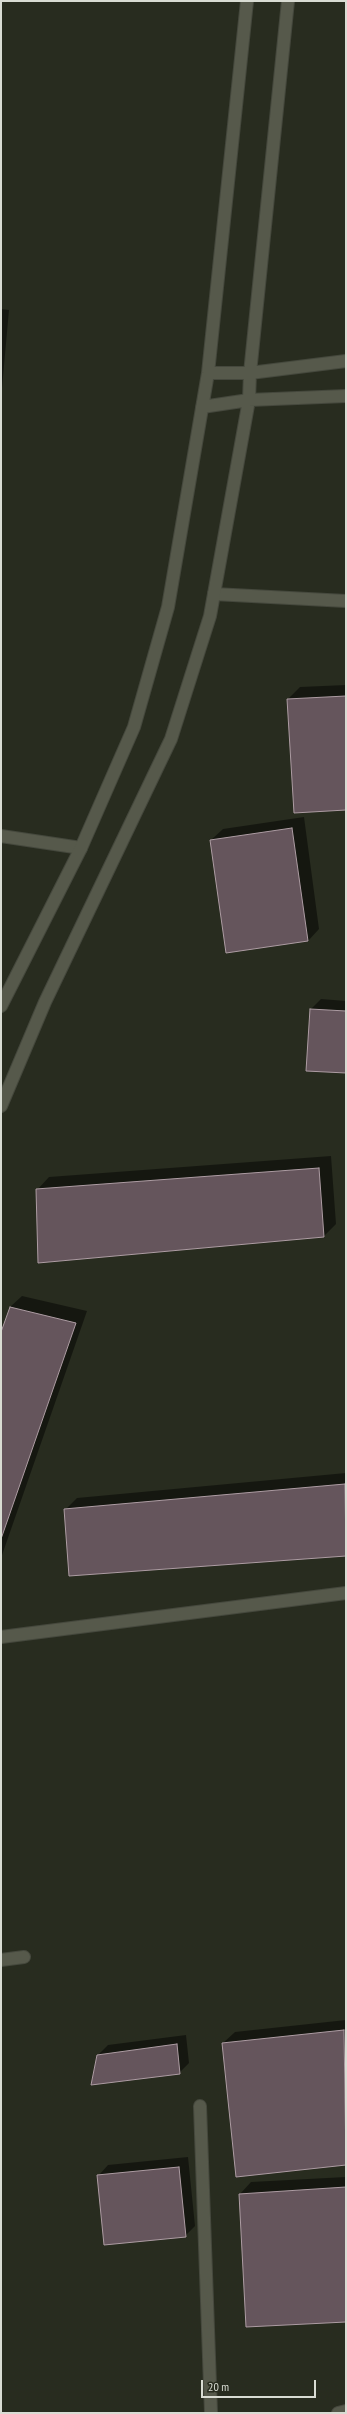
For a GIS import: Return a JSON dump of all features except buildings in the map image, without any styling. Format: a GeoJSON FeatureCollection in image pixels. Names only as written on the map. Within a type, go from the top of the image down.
{"type":"FeatureCollection","features":[{"type":"Feature","properties":{"kind":"main road"},"geometry":{"type":"LineString","coordinates":[[1,1006],[81,848],[134,727],[168,607],[208,372],[247,1]]}},
{"type":"Feature","properties":{"kind":"main road"},"geometry":{"type":"LineString","coordinates":[[1,1106],[45,1002],[171,740],[210,616],[249,400],[250,373],[288,1]]}},
{"type":"Feature","properties":{"kind":"main road"},"geometry":{"type":"LineString","coordinates":[[208,372],[250,373],[346,361]]}},
{"type":"Feature","properties":{"kind":"main road"},"geometry":{"type":"LineString","coordinates":[[202,406],[249,400],[346,396]]}},
{"type":"Feature","properties":{"kind":"main road"},"geometry":{"type":"LineString","coordinates":[[214,594],[346,602]]}},
{"type":"Feature","properties":{"kind":"main road"},"geometry":{"type":"LineString","coordinates":[[1,836],[81,848]]}},
{"type":"Feature","properties":{"kind":"main road"},"geometry":{"type":"LineString","coordinates":[[1,1637],[346,1593]]}},
{"type":"Feature","properties":{"kind":"main road"},"geometry":{"type":"LineString","coordinates":[[1,1960],[24,1957]]}},
{"type":"Feature","properties":{"kind":"main road"},"geometry":{"type":"LineString","coordinates":[[200,2106],[212,2413]]}},
{"type":"Feature","properties":{"kind":"main road"},"geometry":{"type":"LineString","coordinates":[[338,2413],[346,2411]]}}]}
